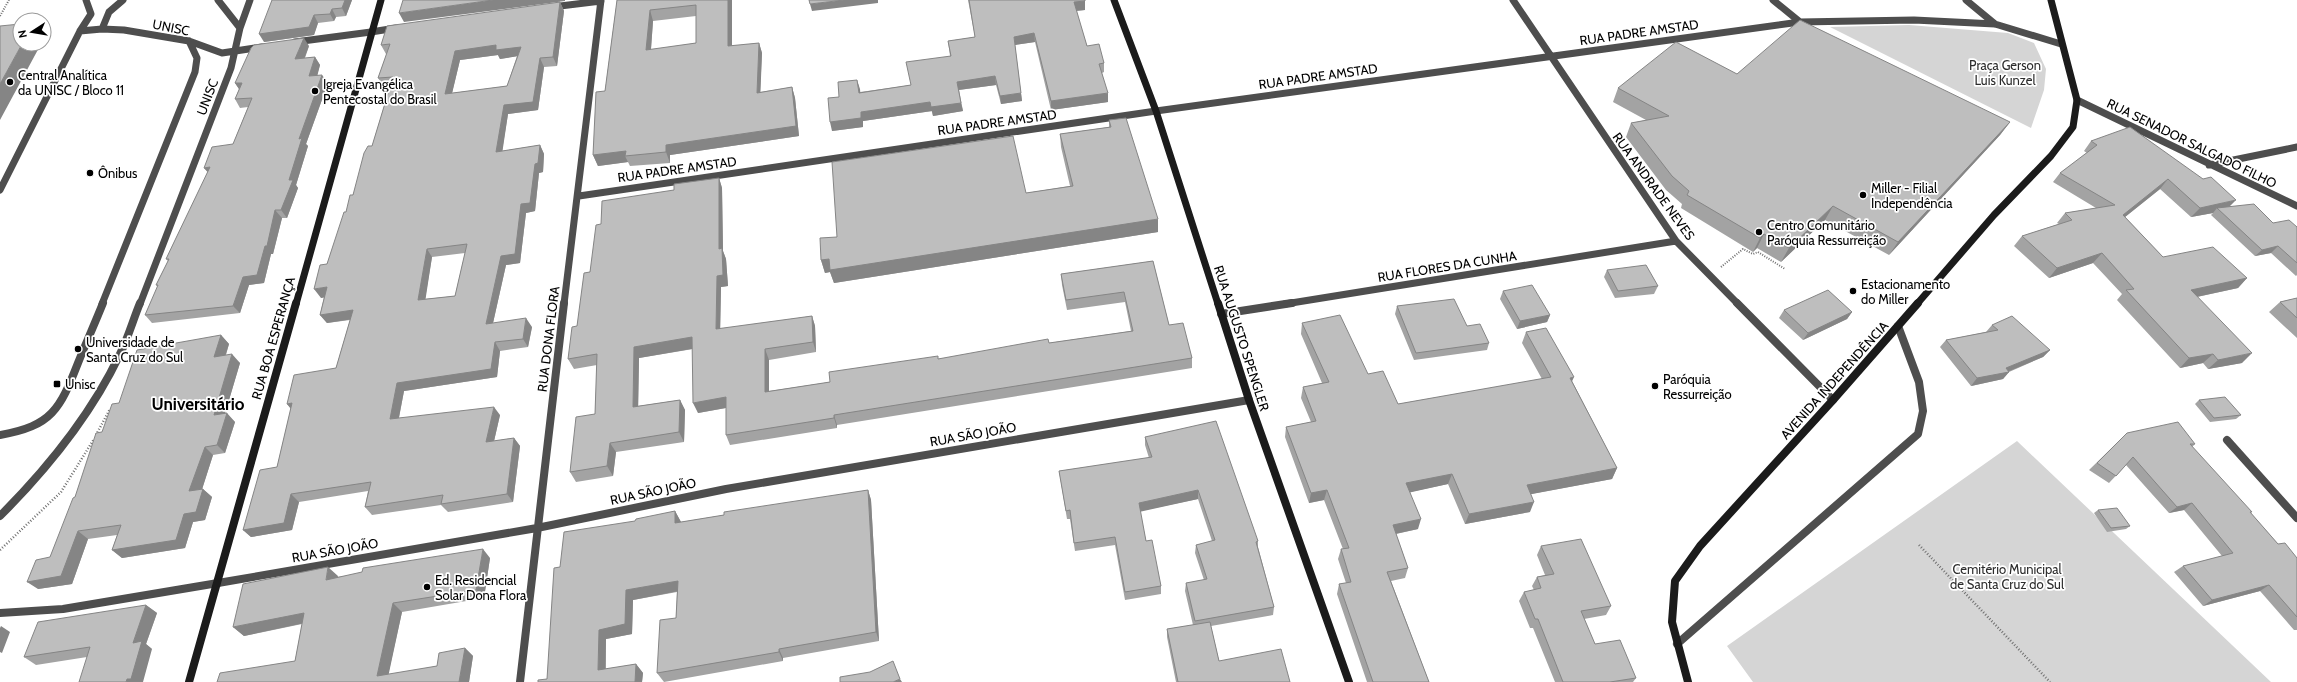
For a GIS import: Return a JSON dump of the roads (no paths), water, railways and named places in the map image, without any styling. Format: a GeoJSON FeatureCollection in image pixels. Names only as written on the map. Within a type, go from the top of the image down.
{"type":"FeatureCollection","features":[{"type":"Feature","properties":{"kind":"street"},"geometry":{"type":"LineString","coordinates":[[0,190],[80,31],[91,14],[86,0]]}},
{"type":"Feature","properties":{"kind":"street"},"geometry":{"type":"LineString","coordinates":[[102,29],[105,17],[112,7],[123,0]]}},
{"type":"Feature","properties":{"kind":"street"},"geometry":{"type":"LineString","coordinates":[[218,0],[240,28]]}},
{"type":"Feature","properties":{"kind":"street","name":"UNISC"},"geometry":{"type":"LineString","coordinates":[[0,516],[33,483],[78,425],[97,398],[120,354],[231,68],[240,28],[250,0]]}},
{"type":"Feature","properties":{"kind":"street","name":"RUA BOA ESPERANÇA"},"geometry":{"type":"LineString","coordinates":[[190,682],[380,0]]}},
{"type":"Feature","properties":{"kind":"street"},"geometry":{"type":"LineString","coordinates":[[547,8],[601,0]]}},
{"type":"Feature","properties":{"kind":"street","name":"RUA DONA FLORA"},"geometry":{"type":"LineString","coordinates":[[520,682],[537,528],[579,196],[601,0]]}},
{"type":"Feature","properties":{"kind":"street","name":"RUA AUGUSTO SPENGLER"},"geometry":{"type":"LineString","coordinates":[[1114,0],[1156,111],[1249,400],[1349,682]]}},
{"type":"Feature","properties":{"kind":"street","name":"RUA ANDRADE NEVES"},"geometry":{"type":"LineString","coordinates":[[1513,0],[1549,56],[1676,241],[1833,400]]}},
{"type":"Feature","properties":{"kind":"street"},"geometry":{"type":"LineString","coordinates":[[1773,0],[1800,22]]}},
{"type":"Feature","properties":{"kind":"street"},"geometry":{"type":"LineString","coordinates":[[1966,0],[1995,24]]}},
{"type":"Feature","properties":{"kind":"street","name":"AVENIDA INDEPENDÊNCIA"},"geometry":{"type":"LineString","coordinates":[[1688,682],[1672,622],[1675,581],[1700,546],[1833,400],[1994,215],[2052,156],[2073,127],[2077,100],[2061,44],[2051,0]]}},
{"type":"Feature","properties":{"kind":"street","name":"RUA PADRE AMSTAD"},"geometry":{"type":"LineString","coordinates":[[579,196],[1156,111],[1800,22],[1914,20],[1995,24],[2061,44]]}},
{"type":"Feature","properties":{"kind":"street"},"geometry":{"type":"LineString","coordinates":[[288,43],[401,28]]}},
{"type":"Feature","properties":{"kind":"street","name":"UNISC"},"geometry":{"type":"LineString","coordinates":[[80,31],[102,29],[124,30],[189,41],[219,53],[235,52],[273,45]]}},
{"type":"Feature","properties":{"kind":"street","name":"UNISC"},"geometry":{"type":"LineString","coordinates":[[0,435],[19,432],[44,421],[64,399],[195,72],[197,58],[189,41]]}},
{"type":"Feature","properties":{"kind":"street","name":"RUA SENADOR SALGADO FILHO"},"geometry":{"type":"LineString","coordinates":[[2077,100],[2209,166],[2297,206]]}},
{"type":"Feature","properties":{"kind":"street"},"geometry":{"type":"LineString","coordinates":[[2209,166],[2297,147]]}},
{"type":"Feature","properties":{"kind":"street","name":"RUA FLORES DA CUNHA"},"geometry":{"type":"LineString","coordinates":[[1221,314],[1676,241]]}},
{"type":"Feature","properties":{"kind":"street"},"geometry":{"type":"LineString","coordinates":[[1677,644],[1918,434],[1923,410],[1919,382],[1898,326]]}},
{"type":"Feature","properties":{"kind":"street","name":"RUA SÃO JOÃO"},"geometry":{"type":"LineString","coordinates":[[0,614],[63,609],[218,583],[537,528],[726,489],[1249,400]]}},
{"type":"Feature","properties":{"kind":"street"},"geometry":{"type":"LineString","coordinates":[[2227,440],[2297,518]]}},
{"type":"Feature","properties":{"kind":"place","name":"Central Analítica da UNISC / Bloco 11"},"geometry":{"type":"Point","coordinates":[10,82]}},
{"type":"Feature","properties":{"kind":"place","name":"Igreja Evangélica Pentecostal do Brasil"},"geometry":{"type":"Point","coordinates":[315,91]}},
{"type":"Feature","properties":{"kind":"place","name":"Ônibus"},"geometry":{"type":"Point","coordinates":[90,173]}},
{"type":"Feature","properties":{"kind":"place","name":"Miller - Filial Independência"},"geometry":{"type":"Point","coordinates":[1863,195]}},
{"type":"Feature","properties":{"kind":"place","name":"Centro Comunitário Paróquia Ressurreição"},"geometry":{"type":"Point","coordinates":[1759,232]}},
{"type":"Feature","properties":{"kind":"place","name":"Estacionamento do Miller"},"geometry":{"type":"Point","coordinates":[1853,291]}},
{"type":"Feature","properties":{"kind":"place","name":"Universidade de Santa Cruz do Sul"},"geometry":{"type":"Point","coordinates":[78,349]}},
{"type":"Feature","properties":{"kind":"place","name":"Unisc"},"geometry":{"type":"Point","coordinates":[57,384]}},
{"type":"Feature","properties":{"kind":"place","name":"Paróquia Ressurreição"},"geometry":{"type":"Point","coordinates":[1655,386]}},
{"type":"Feature","properties":{"kind":"place","name":"Ed. Residencial Solar Dona Flora"},"geometry":{"type":"Point","coordinates":[427,587]}},
{"type":"Feature","properties":{"kind":"district","name":"Universitário"},"geometry":{"type":"Point","coordinates":[198,404]}},
{"type":"Feature","properties":{"kind":"park label","name":"Praça Gerson Luis Kunzel"},"geometry":{"type":"Point","coordinates":[2005,72]}},
{"type":"Feature","properties":{"kind":"park label","name":"Cemitério Municipal de Santa Cruz do Sul"},"geometry":{"type":"Point","coordinates":[2007,576]}}]}
